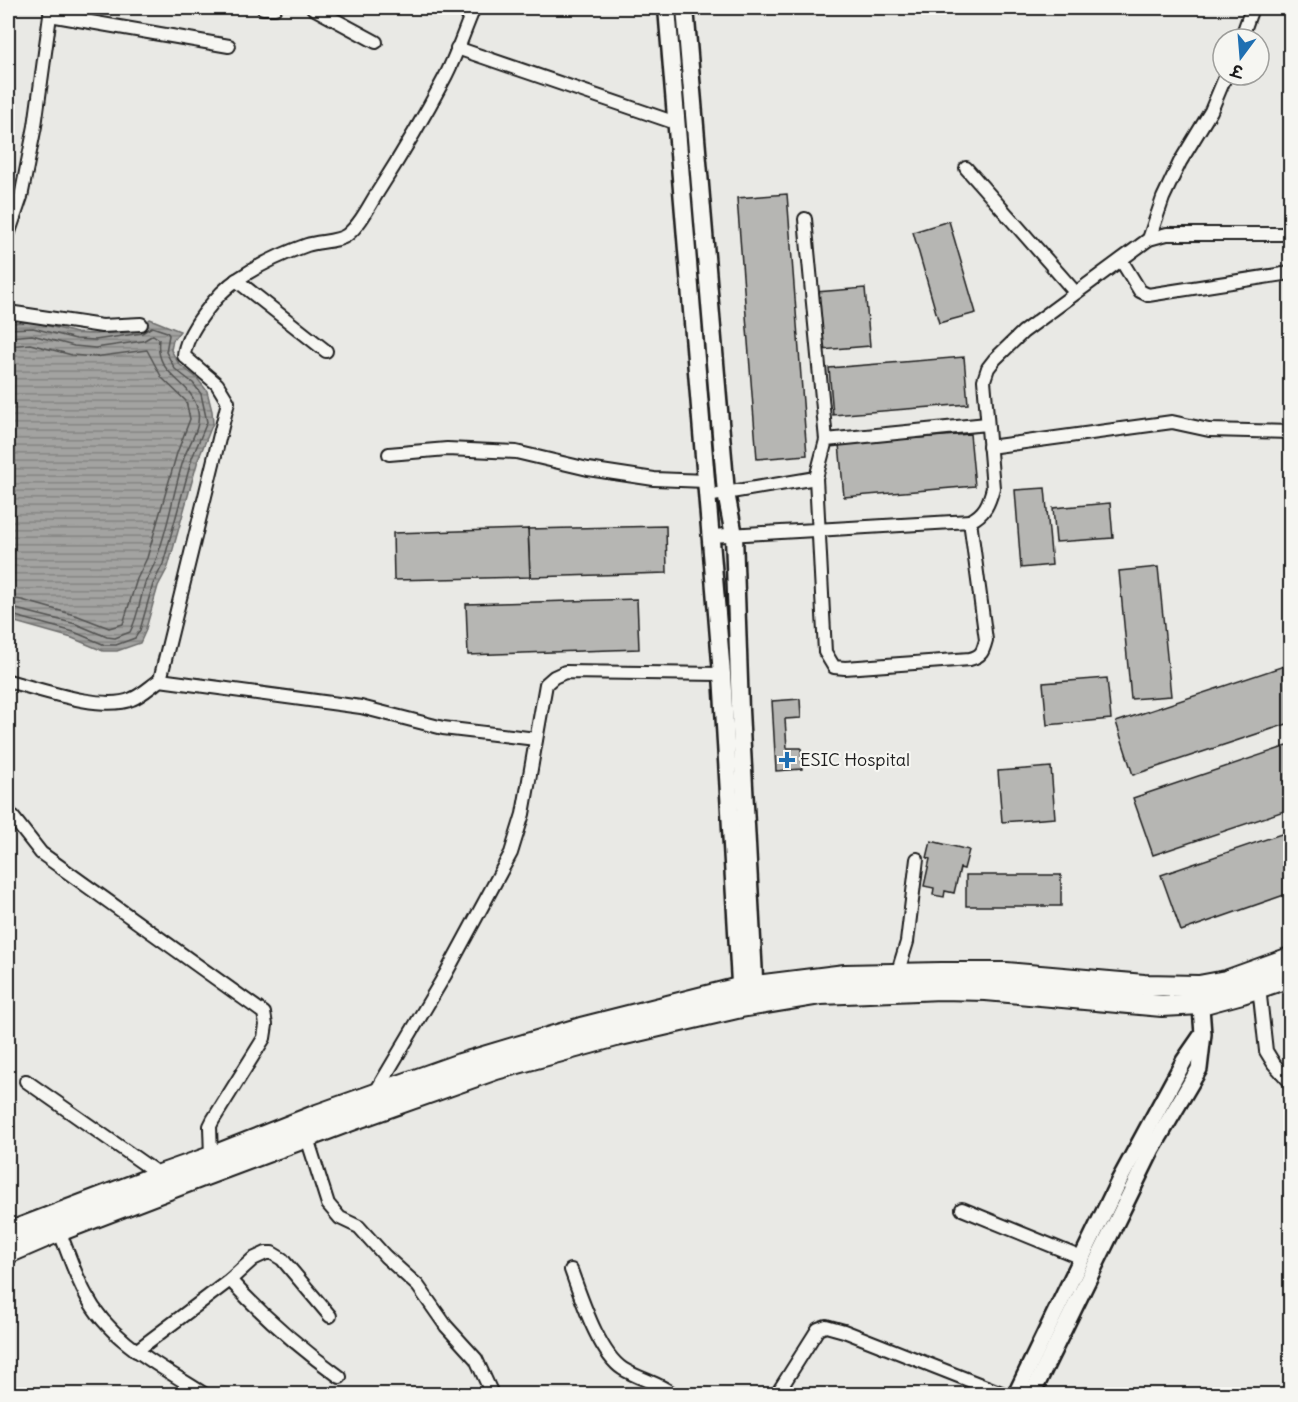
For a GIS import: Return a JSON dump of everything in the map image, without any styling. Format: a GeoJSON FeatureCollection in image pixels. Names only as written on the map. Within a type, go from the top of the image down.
{"type":"FeatureCollection","features":[{"type":"Feature","properties":{"kind":"main road"},"geometry":{"type":"LineString","coordinates":[[667,8],[747,996]]}},
{"type":"Feature","properties":{"kind":"main road"},"geometry":{"type":"LineString","coordinates":[[685,8],[726,493],[734,535],[747,996]]}},
{"type":"Feature","properties":{"kind":"main road"},"geometry":{"type":"LineString","coordinates":[[1200,995],[1226,981],[1290,958]]}},
{"type":"Feature","properties":{"kind":"main road"},"geometry":{"type":"LineString","coordinates":[[8,1233],[375,1093],[460,1064],[559,1035],[747,996],[821,993],[896,982],[1162,1006],[1200,995],[1259,987],[1290,976]]}},
{"type":"Feature","properties":{"kind":"main road"},"geometry":{"type":"LineString","coordinates":[[8,1253],[59,1231],[496,1069],[616,1036],[747,996]]}},
{"type":"Feature","properties":{"kind":"street"},"geometry":{"type":"LineString","coordinates":[[263,8],[275,8]]}},
{"type":"Feature","properties":{"kind":"street"},"geometry":{"type":"LineString","coordinates":[[313,8],[376,42]]}},
{"type":"Feature","properties":{"kind":"street"},"geometry":{"type":"LineString","coordinates":[[8,681],[82,700],[112,704],[133,699],[160,680],[228,402],[217,384],[184,356],[185,346],[195,327],[213,303],[236,280],[291,250],[347,235],[363,216],[445,78],[474,8]]}},
{"type":"Feature","properties":{"kind":"street"},"geometry":{"type":"LineString","coordinates":[[1245,27],[1252,8]]}},
{"type":"Feature","properties":{"kind":"street"},"geometry":{"type":"LineString","coordinates":[[8,236],[21,197],[33,136],[51,11],[229,46]]}},
{"type":"Feature","properties":{"kind":"street"},"geometry":{"type":"LineString","coordinates":[[457,48],[676,123]]}},
{"type":"Feature","properties":{"kind":"street"},"geometry":{"type":"LineString","coordinates":[[1149,239],[1171,180],[1211,111],[1221,87]]}},
{"type":"Feature","properties":{"kind":"street"},"geometry":{"type":"LineString","coordinates":[[966,168],[1075,292]]}},
{"type":"Feature","properties":{"kind":"street"},"geometry":{"type":"LineString","coordinates":[[805,219],[826,440],[816,478],[825,652],[834,667],[970,659],[979,657],[983,653],[986,640],[970,521]]}},
{"type":"Feature","properties":{"kind":"street"},"geometry":{"type":"LineString","coordinates":[[711,536],[970,521],[980,516],[990,502],[993,488],[984,380],[988,368],[1023,332],[1149,239],[1167,234],[1290,234]]}},
{"type":"Feature","properties":{"kind":"street"},"geometry":{"type":"LineString","coordinates":[[1121,260],[1140,291],[1148,295],[1290,273]]}},
{"type":"Feature","properties":{"kind":"street"},"geometry":{"type":"LineString","coordinates":[[236,280],[326,351]]}},
{"type":"Feature","properties":{"kind":"street"},"geometry":{"type":"LineString","coordinates":[[8,312],[102,326],[141,324]]}},
{"type":"Feature","properties":{"kind":"street"},"geometry":{"type":"LineString","coordinates":[[989,447],[1172,423],[1209,430],[1290,432]]}},
{"type":"Feature","properties":{"kind":"street"},"geometry":{"type":"LineString","coordinates":[[826,440],[987,424]]}},
{"type":"Feature","properties":{"kind":"street"},"geometry":{"type":"LineString","coordinates":[[389,453],[447,449],[516,452],[588,469],[726,493],[816,478]]}},
{"type":"Feature","properties":{"kind":"street"},"geometry":{"type":"LineString","coordinates":[[375,1093],[446,975],[511,853],[523,814],[546,684],[565,672],[722,674]]}},
{"type":"Feature","properties":{"kind":"street"},"geometry":{"type":"LineString","coordinates":[[160,680],[361,707],[443,728],[536,739]]}},
{"type":"Feature","properties":{"kind":"street"},"geometry":{"type":"LineString","coordinates":[[8,811],[41,854],[264,1013],[266,1025],[264,1038],[210,1126],[211,1157]]}},
{"type":"Feature","properties":{"kind":"street"},"geometry":{"type":"LineString","coordinates":[[896,982],[907,942],[917,859]]}},
{"type":"Feature","properties":{"kind":"street"},"geometry":{"type":"LineString","coordinates":[[1259,987],[1266,1051],[1290,1082]]}},
{"type":"Feature","properties":{"kind":"street"},"geometry":{"type":"LineString","coordinates":[[1032,1395],[1152,1149],[1199,1069],[1203,1034],[1200,995]]}},
{"type":"Feature","properties":{"kind":"street"},"geometry":{"type":"LineString","coordinates":[[1016,1395],[1119,1181],[1184,1061],[1203,1034]]}},
{"type":"Feature","properties":{"kind":"street"},"geometry":{"type":"LineString","coordinates":[[26,1082],[160,1174]]}},
{"type":"Feature","properties":{"kind":"street"},"geometry":{"type":"LineString","coordinates":[[307,1138],[328,1204],[340,1218],[359,1227],[385,1256],[418,1286],[446,1326],[476,1359],[492,1395]]}},
{"type":"Feature","properties":{"kind":"street"},"geometry":{"type":"LineString","coordinates":[[962,1209],[1082,1258]]}},
{"type":"Feature","properties":{"kind":"street"},"geometry":{"type":"LineString","coordinates":[[59,1231],[86,1295],[102,1320],[120,1339],[136,1351],[204,1395]]}},
{"type":"Feature","properties":{"kind":"street"},"geometry":{"type":"LineString","coordinates":[[136,1351],[230,1280],[253,1259],[266,1253],[272,1253],[282,1259],[330,1316]]}},
{"type":"Feature","properties":{"kind":"street"},"geometry":{"type":"LineString","coordinates":[[571,1270],[587,1314],[607,1353],[622,1369],[673,1395]]}},
{"type":"Feature","properties":{"kind":"street"},"geometry":{"type":"LineString","coordinates":[[230,1280],[257,1310],[311,1356],[340,1377]]}},
{"type":"Feature","properties":{"kind":"street"},"geometry":{"type":"LineString","coordinates":[[777,1395],[818,1329],[826,1326],[844,1331],[1004,1395]]}},
{"type":"Feature","properties":{"kind":"water"},"geometry":{"type":"Polygon","coordinates":[[[150,319],[180,331],[173,340],[171,350],[179,364],[197,378],[207,391],[213,423],[198,460],[168,567],[158,586],[140,643],[117,651],[103,651],[72,638],[8,620],[8,323],[33,322],[77,333],[95,334],[141,327],[150,319]]]}},
{"type":"Feature","properties":{"kind":"building"},"geometry":{"type":"Polygon","coordinates":[[[787,194],[807,455],[757,459],[737,198],[787,194]]]}},
{"type":"Feature","properties":{"kind":"building"},"geometry":{"type":"Polygon","coordinates":[[[949,221],[976,313],[939,323],[913,232],[949,221]]]}},
{"type":"Feature","properties":{"kind":"building"},"geometry":{"type":"Polygon","coordinates":[[[865,288],[870,346],[821,350],[816,292],[865,288]]]}},
{"type":"Feature","properties":{"kind":"building"},"geometry":{"type":"Polygon","coordinates":[[[964,357],[968,404],[833,415],[829,368],[964,357]]]}},
{"type":"Feature","properties":{"kind":"building"},"geometry":{"type":"Polygon","coordinates":[[[970,434],[975,486],[844,497],[839,444],[970,434]]]}},
{"type":"Feature","properties":{"kind":"building"},"geometry":{"type":"Polygon","coordinates":[[[1045,488],[1052,565],[1021,568],[1015,490],[1045,488]]]}},
{"type":"Feature","properties":{"kind":"building"},"geometry":{"type":"Polygon","coordinates":[[[1110,503],[1113,538],[1056,542],[1053,508],[1110,503]]]}},
{"type":"Feature","properties":{"kind":"building"},"geometry":{"type":"Polygon","coordinates":[[[666,526],[667,573],[530,577],[528,529],[666,526]]]}},
{"type":"Feature","properties":{"kind":"building"},"geometry":{"type":"Polygon","coordinates":[[[528,529],[530,577],[394,580],[393,533],[528,529]]]}},
{"type":"Feature","properties":{"kind":"building"},"geometry":{"type":"Polygon","coordinates":[[[1158,567],[1171,696],[1131,699],[1119,571],[1158,567]]]}},
{"type":"Feature","properties":{"kind":"building"},"geometry":{"type":"Polygon","coordinates":[[[637,599],[639,649],[468,655],[466,604],[637,599]]]}},
{"type":"Feature","properties":{"kind":"building"},"geometry":{"type":"Polygon","coordinates":[[[1290,664],[1290,723],[1133,775],[1116,722],[1290,664]]]}},
{"type":"Feature","properties":{"kind":"building"},"geometry":{"type":"Polygon","coordinates":[[[1107,678],[1111,719],[1047,725],[1043,683],[1107,678]]]}},
{"type":"Feature","properties":{"kind":"building"},"geometry":{"type":"Polygon","coordinates":[[[800,699],[801,718],[785,719],[787,748],[801,748],[802,769],[776,771],[772,701],[800,699]]]}},
{"type":"Feature","properties":{"kind":"building"},"geometry":{"type":"Polygon","coordinates":[[[1290,745],[1290,809],[1153,855],[1133,798],[1290,745]]]}},
{"type":"Feature","properties":{"kind":"building"},"geometry":{"type":"Polygon","coordinates":[[[1051,767],[1055,818],[1002,822],[998,771],[1051,767]]]}},
{"type":"Feature","properties":{"kind":"building"},"geometry":{"type":"Polygon","coordinates":[[[1290,831],[1290,893],[1181,931],[1161,875],[1290,831]]]}},
{"type":"Feature","properties":{"kind":"building"},"geometry":{"type":"Polygon","coordinates":[[[931,841],[969,850],[964,869],[960,868],[954,893],[945,891],[944,897],[933,895],[934,888],[924,886],[931,841]]]}},
{"type":"Feature","properties":{"kind":"building"},"geometry":{"type":"Polygon","coordinates":[[[966,875],[1061,875],[1061,906],[966,906],[966,875]]]}},
{"type":"Feature","properties":{"kind":"place","name":"ESIC Hospital"},"geometry":{"type":"Point","coordinates":[787,760]}}]}
